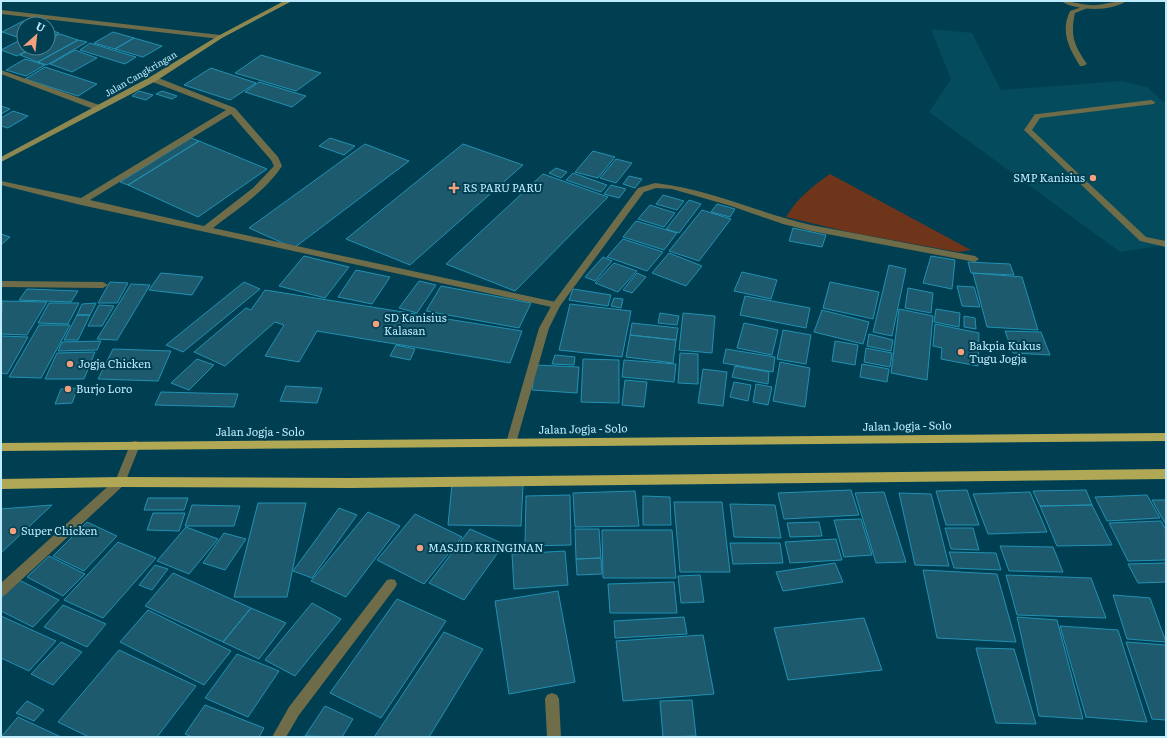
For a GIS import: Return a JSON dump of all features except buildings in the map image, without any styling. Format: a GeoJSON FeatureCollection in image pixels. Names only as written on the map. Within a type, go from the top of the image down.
{"type":"FeatureCollection","features":[{"type":"Feature","properties":{"kind":"highway","name":"Jalan Jogja - Solo"},"geometry":{"type":"LineString","coordinates":[[1,447],[1166,437]]}},
{"type":"Feature","properties":{"kind":"highway"},"geometry":{"type":"LineString","coordinates":[[1,484],[120,482],[350,483],[1166,474]]}},
{"type":"Feature","properties":{"kind":"main road","name":"Jalan Cangkringan"},"geometry":{"type":"LineString","coordinates":[[1,160],[153,79],[220,37],[289,1]]}},
{"type":"Feature","properties":{"kind":"street"},"geometry":{"type":"LineString","coordinates":[[1064,1],[1087,6],[1106,7],[1123,1]]}},
{"type":"Feature","properties":{"kind":"street"},"geometry":{"type":"LineString","coordinates":[[1084,64],[1070,45],[1068,26],[1072,12],[1087,6]]}},
{"type":"Feature","properties":{"kind":"street"},"geometry":{"type":"LineString","coordinates":[[1,12],[220,37]]}},
{"type":"Feature","properties":{"kind":"street"},"geometry":{"type":"LineString","coordinates":[[1,72],[99,108]]}},
{"type":"Feature","properties":{"kind":"street"},"geometry":{"type":"LineString","coordinates":[[153,79],[232,110],[275,160],[278,166],[276,172],[266,182],[206,229]]}},
{"type":"Feature","properties":{"kind":"street"},"geometry":{"type":"LineString","coordinates":[[1151,102],[1038,116],[1028,130],[1143,239],[1166,244]]}},
{"type":"Feature","properties":{"kind":"street"},"geometry":{"type":"LineString","coordinates":[[81,202],[232,110]]}},
{"type":"Feature","properties":{"kind":"street"},"geometry":{"type":"LineString","coordinates":[[1,183],[81,202],[556,305]]}},
{"type":"Feature","properties":{"kind":"street"},"geometry":{"type":"LineString","coordinates":[[511,443],[544,328],[556,305],[642,190],[655,185],[672,187],[694,192],[786,222],[811,228],[975,259]]}},
{"type":"Feature","properties":{"kind":"street"},"geometry":{"type":"LineString","coordinates":[[1,284],[103,285]]}},
{"type":"Feature","properties":{"kind":"street"},"geometry":{"type":"LineString","coordinates":[[1,591],[120,482],[134,445]]}},
{"type":"Feature","properties":{"kind":"street"},"geometry":{"type":"LineString","coordinates":[[279,737],[294,711],[391,584]]}},
{"type":"Feature","properties":{"kind":"street"},"geometry":{"type":"LineString","coordinates":[[552,699],[554,737]]}},
{"type":"Feature","properties":{"kind":"shaded area","name":"SMP Kanisius"},"geometry":{"type":"Polygon","coordinates":[[[931,29],[972,33],[1001,90],[1122,81],[1147,87],[1166,104],[1166,245],[1120,252],[929,112],[951,79],[931,29]]]}},
{"type":"Feature","properties":{"kind":"shaded area"},"geometry":{"type":"Polygon","coordinates":[[[830,174],[971,250],[959,252],[947,250],[849,232],[786,217],[800,198],[830,174]]]}},
{"type":"Feature","properties":{"kind":"place","name":"SMP Kanisius"},"geometry":{"type":"Point","coordinates":[1093,178]}},
{"type":"Feature","properties":{"kind":"place","name":"RS PARU PARU"},"geometry":{"type":"Point","coordinates":[454,188]}},
{"type":"Feature","properties":{"kind":"place","name":"SD Kanisius Kalasan"},"geometry":{"type":"Point","coordinates":[376,324]}},
{"type":"Feature","properties":{"kind":"place","name":"Bakpia Kukus Tugu Jogja"},"geometry":{"type":"Point","coordinates":[961,352]}},
{"type":"Feature","properties":{"kind":"place","name":"Jogja Chicken"},"geometry":{"type":"Point","coordinates":[70,364]}},
{"type":"Feature","properties":{"kind":"place","name":"Burjo Loro"},"geometry":{"type":"Point","coordinates":[68,389]}},
{"type":"Feature","properties":{"kind":"place","name":"Super Chicken"},"geometry":{"type":"Point","coordinates":[13,531]}},
{"type":"Feature","properties":{"kind":"place","name":"MASJID KRINGINAN"},"geometry":{"type":"Point","coordinates":[420,548]}}]}
